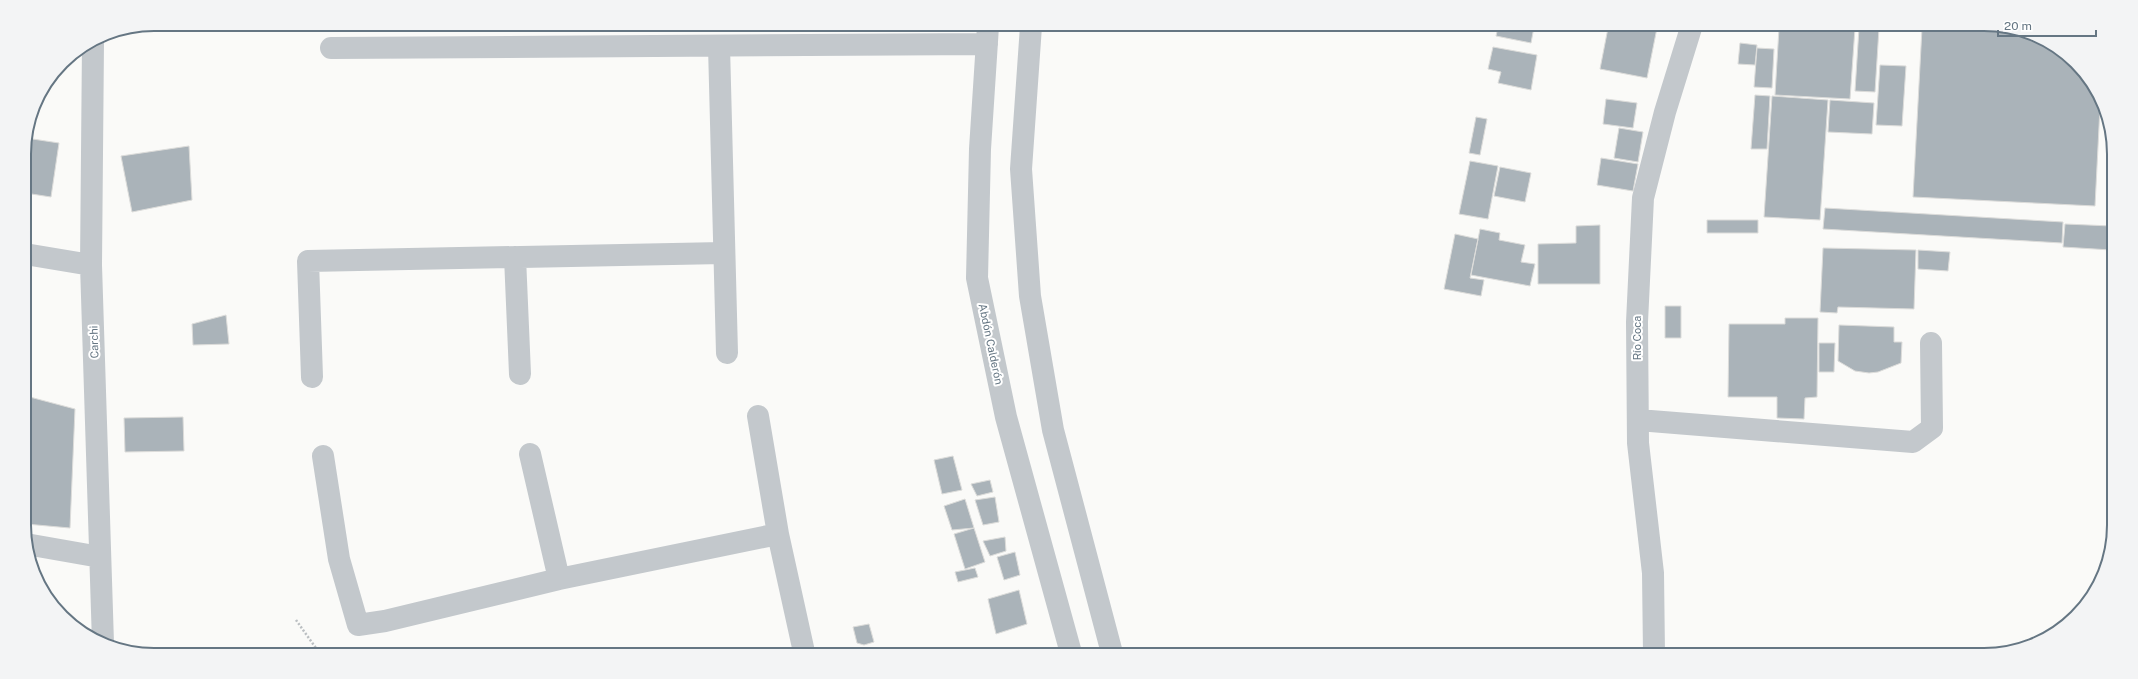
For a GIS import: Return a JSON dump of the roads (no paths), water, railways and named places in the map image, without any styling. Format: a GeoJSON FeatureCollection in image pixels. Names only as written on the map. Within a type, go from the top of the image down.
{"type":"FeatureCollection","features":[{"type":"Feature","properties":{"kind":"street"},"geometry":{"type":"LineString","coordinates":[[1031,31],[1021,169],[1030,296],[1053,430],[1111,648]]}},
{"type":"Feature","properties":{"kind":"street","name":"Río Coca"},"geometry":{"type":"LineString","coordinates":[[1654,648],[1653,573],[1638,442],[1637,322],[1643,198],[1665,112],[1690,31]]}},
{"type":"Feature","properties":{"kind":"street"},"geometry":{"type":"LineString","coordinates":[[331,48],[719,46],[987,35]]}},
{"type":"Feature","properties":{"kind":"street","name":"Abdón Calderón"},"geometry":{"type":"LineString","coordinates":[[987,35],[980,149],[977,278],[1006,417],[1070,648]]}},
{"type":"Feature","properties":{"kind":"street"},"geometry":{"type":"LineString","coordinates":[[719,46],[723,253],[727,353]]}},
{"type":"Feature","properties":{"kind":"street","name":"Carchi"},"geometry":{"type":"LineString","coordinates":[[93,48],[92,265],[103,637]]}},
{"type":"Feature","properties":{"kind":"street"},"geometry":{"type":"LineString","coordinates":[[312,377],[308,261],[723,253]]}},
{"type":"Feature","properties":{"kind":"street"},"geometry":{"type":"LineString","coordinates":[[31,255],[92,265]]}},
{"type":"Feature","properties":{"kind":"street"},"geometry":{"type":"LineString","coordinates":[[514,256],[520,374]]}},
{"type":"Feature","properties":{"kind":"street"},"geometry":{"type":"LineString","coordinates":[[1638,420],[1913,442],[1932,428],[1931,343]]}},
{"type":"Feature","properties":{"kind":"street"},"geometry":{"type":"LineString","coordinates":[[758,416],[778,534],[799,621],[803,648]]}},
{"type":"Feature","properties":{"kind":"street"},"geometry":{"type":"LineString","coordinates":[[530,454],[558,579]]}},
{"type":"Feature","properties":{"kind":"street"},"geometry":{"type":"LineString","coordinates":[[323,456],[339,559],[358,625],[385,621],[558,579],[778,534]]}},
{"type":"Feature","properties":{"kind":"street"},"geometry":{"type":"LineString","coordinates":[[33,545],[100,557]]}}]}
